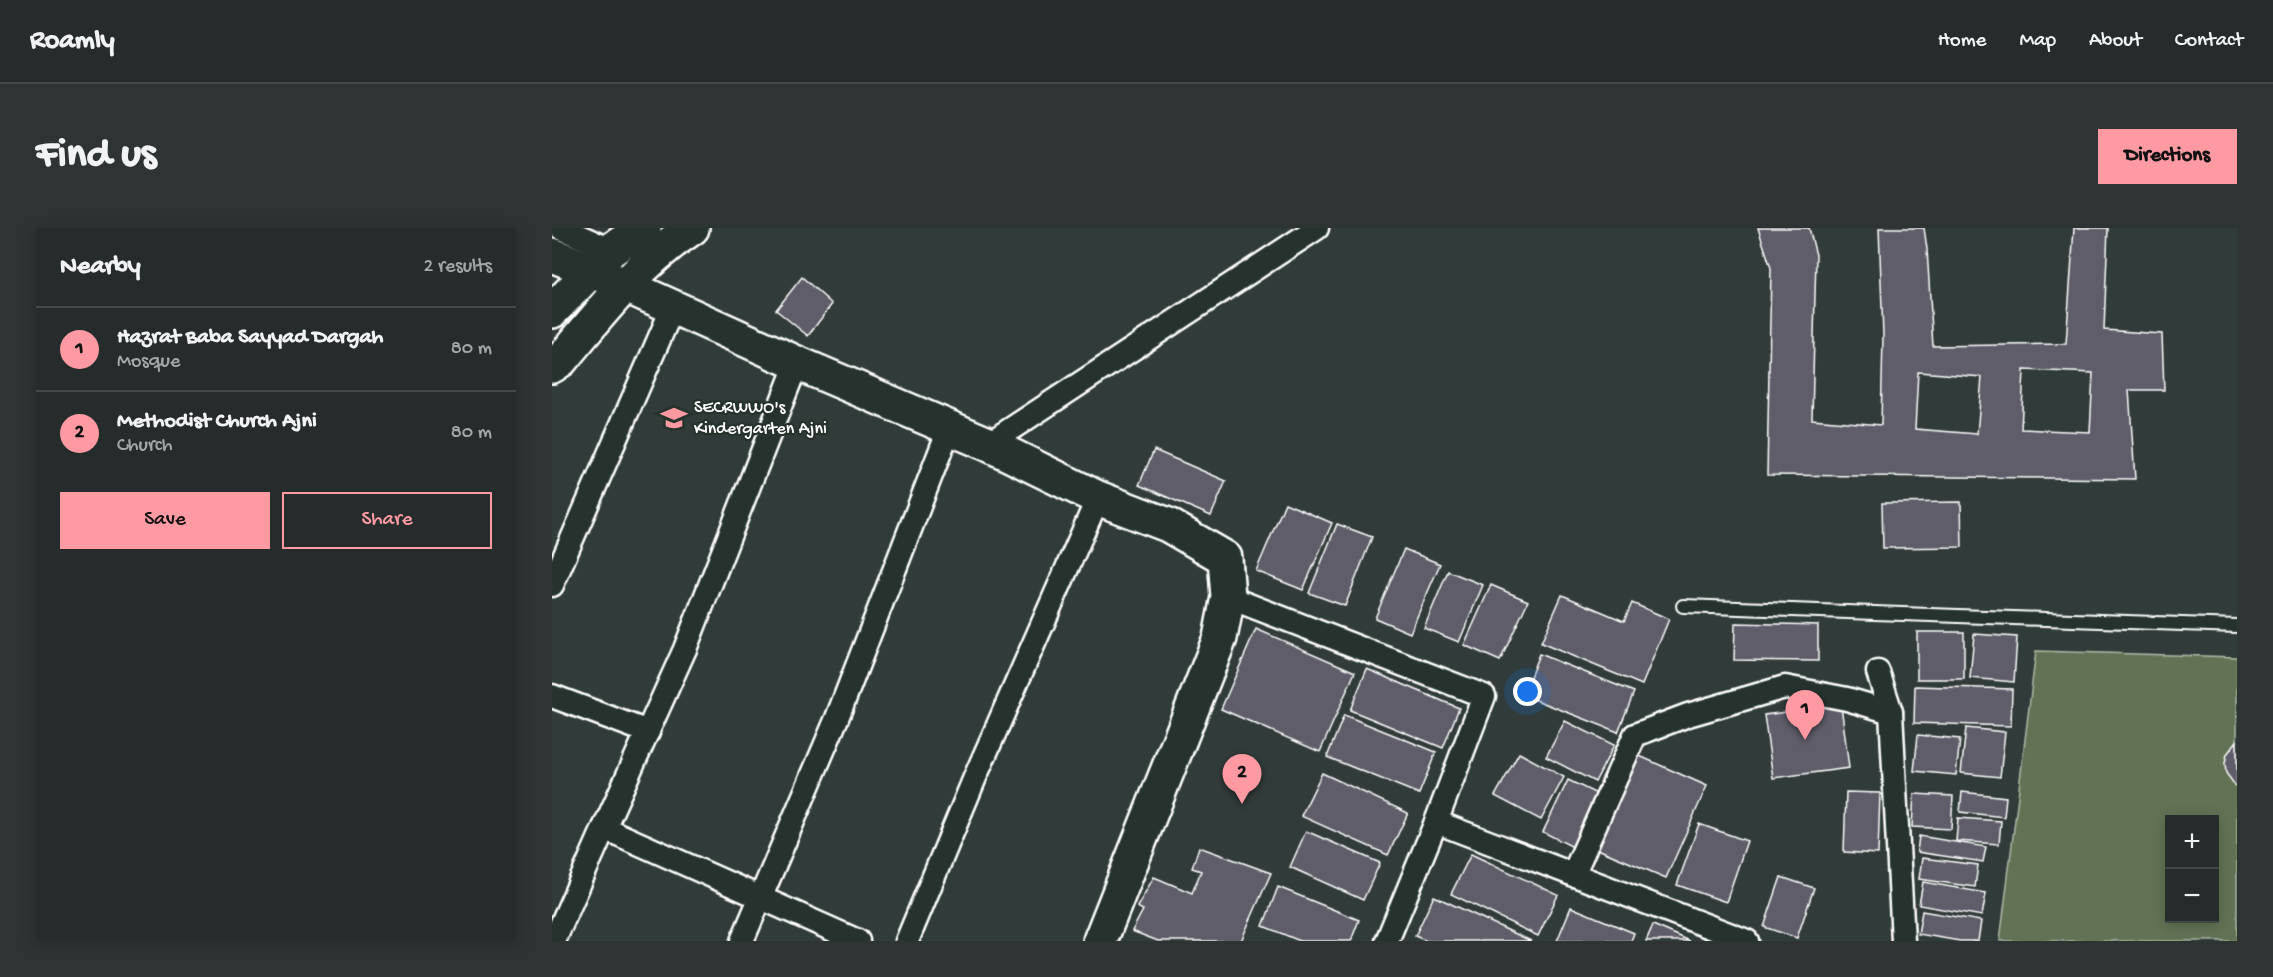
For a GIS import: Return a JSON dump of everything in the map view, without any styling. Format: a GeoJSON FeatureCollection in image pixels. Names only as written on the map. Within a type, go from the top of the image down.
{"type":"FeatureCollection","features":[{"type":"Feature","properties":{"kind":"street"},"geometry":{"type":"LineString","coordinates":[[561,228],[601,260],[624,285],[797,363],[988,444],[1098,498],[1168,525],[1225,558],[1228,597],[1220,638],[1100,941]]}},
{"type":"Feature","properties":{"kind":"street"},"geometry":{"type":"LineString","coordinates":[[552,310],[601,260],[644,228]]}},
{"type":"Feature","properties":{"kind":"street"},"geometry":{"type":"LineString","coordinates":[[552,366],[561,360],[624,285],[671,242],[692,228]]}},
{"type":"Feature","properties":{"kind":"street"},"geometry":{"type":"LineString","coordinates":[[988,444],[1317,228]]}},
{"type":"Feature","properties":{"kind":"street"},"geometry":{"type":"LineString","coordinates":[[552,255],[601,260]]}},
{"type":"Feature","properties":{"kind":"street"},"geometry":{"type":"LineString","coordinates":[[552,585],[673,307]]}},
{"type":"Feature","properties":{"kind":"street"},"geometry":{"type":"LineString","coordinates":[[554,941],[685,650],[797,363]]}},
{"type":"Feature","properties":{"kind":"street"},"geometry":{"type":"LineString","coordinates":[[742,941],[837,718],[949,429]]}},
{"type":"Feature","properties":{"kind":"street"},"geometry":{"type":"LineString","coordinates":[[907,941],[975,775],[1098,498]]}},
{"type":"Feature","properties":{"kind":"street"},"geometry":{"type":"LineString","coordinates":[[1228,597],[1484,696],[1387,941]]}},
{"type":"Feature","properties":{"kind":"street"},"geometry":{"type":"LineString","coordinates":[[1878,672],[1891,712],[1903,941]]}},
{"type":"Feature","properties":{"kind":"street"},"geometry":{"type":"LineString","coordinates":[[1573,875],[1635,735],[1688,715],[1785,687],[1847,699],[1891,712]]}},
{"type":"Feature","properties":{"kind":"street"},"geometry":{"type":"LineString","coordinates":[[552,696],[648,732]]}},
{"type":"Feature","properties":{"kind":"street"},"geometry":{"type":"LineString","coordinates":[[1436,822],[1747,941]]}},
{"type":"Feature","properties":{"kind":"street"},"geometry":{"type":"LineString","coordinates":[[604,828],[858,941]]}},
{"type":"Feature","properties":{"kind":"lane"},"geometry":{"type":"LineString","coordinates":[[1683,606],[2237,626]]}},
{"type":"Feature","properties":{"kind":"green space"},"geometry":{"type":"Polygon","coordinates":[[[2036,651],[2237,657],[2237,941],[2000,941],[2036,651]]]}},
{"type":"Feature","properties":{"kind":"building"},"geometry":{"type":"Polygon","coordinates":[[[1758,228],[1809,228],[1816,255],[1812,419],[1881,425],[1883,336],[1879,228],[1924,228],[1933,346],[2066,344],[2074,228],[2108,228],[2104,330],[2162,334],[2164,390],[2129,390],[2135,479],[1767,475],[1771,268],[1758,228]],[[2024,370],[2021,429],[2090,432],[2093,373],[2024,370]],[[1918,372],[1915,429],[1977,434],[1982,377],[1918,372]]]}},
{"type":"Feature","properties":{"kind":"building"},"geometry":{"type":"Polygon","coordinates":[[[802,277],[832,304],[808,336],[776,310],[802,277]]]}},
{"type":"Feature","properties":{"kind":"building"},"geometry":{"type":"Polygon","coordinates":[[[1154,450],[1226,481],[1211,516],[1139,485],[1154,450]]]}},
{"type":"Feature","properties":{"kind":"building"},"geometry":{"type":"Polygon","coordinates":[[[1961,502],[1962,547],[1883,548],[1882,503],[1961,502]]]}},
{"type":"Feature","properties":{"kind":"building"},"geometry":{"type":"Polygon","coordinates":[[[1285,503],[1332,523],[1303,590],[1256,571],[1285,503]]]}},
{"type":"Feature","properties":{"kind":"building"},"geometry":{"type":"Polygon","coordinates":[[[1337,524],[1372,537],[1345,606],[1309,593],[1337,524]]]}},
{"type":"Feature","properties":{"kind":"building"},"geometry":{"type":"Polygon","coordinates":[[[1404,549],[1440,564],[1410,633],[1375,618],[1404,549]]]}},
{"type":"Feature","properties":{"kind":"building"},"geometry":{"type":"Polygon","coordinates":[[[1448,571],[1483,585],[1459,642],[1424,628],[1448,571]]]}},
{"type":"Feature","properties":{"kind":"building"},"geometry":{"type":"Polygon","coordinates":[[[1491,585],[1528,601],[1500,661],[1464,645],[1491,585]]]}},
{"type":"Feature","properties":{"kind":"building"},"geometry":{"type":"Polygon","coordinates":[[[1562,595],[1624,621],[1632,603],[1669,619],[1642,685],[1541,643],[1562,595]]]}},
{"type":"Feature","properties":{"kind":"building"},"geometry":{"type":"Polygon","coordinates":[[[1735,623],[1818,625],[1818,661],[1734,660],[1735,623]]]}},
{"type":"Feature","properties":{"kind":"building"},"geometry":{"type":"Polygon","coordinates":[[[1256,629],[1355,672],[1320,752],[1221,709],[1256,629]]]}},
{"type":"Feature","properties":{"kind":"building"},"geometry":{"type":"Polygon","coordinates":[[[1917,632],[1964,632],[1964,679],[1917,679],[1917,632]]]}},
{"type":"Feature","properties":{"kind":"building"},"geometry":{"type":"Polygon","coordinates":[[[1974,634],[2017,637],[2014,682],[1970,678],[1974,634]]]}},
{"type":"Feature","properties":{"kind":"building"},"geometry":{"type":"Polygon","coordinates":[[[1539,654],[1634,692],[1618,732],[1523,695],[1539,654]]]}},
{"type":"Feature","properties":{"kind":"building"},"geometry":{"type":"Polygon","coordinates":[[[1367,669],[1459,708],[1443,748],[1350,710],[1367,669]]]}},
{"type":"Feature","properties":{"kind":"building"},"geometry":{"type":"Polygon","coordinates":[[[1915,686],[2012,689],[2011,726],[1914,723],[1915,686]]]}},
{"type":"Feature","properties":{"kind":"building"},"geometry":{"type":"Polygon","coordinates":[[[1841,705],[1849,768],[1773,778],[1764,715],[1841,705]]]}},
{"type":"Feature","properties":{"kind":"building"},"geometry":{"type":"Polygon","coordinates":[[[1344,715],[1436,752],[1419,794],[1327,757],[1344,715]]]}},
{"type":"Feature","properties":{"kind":"building"},"geometry":{"type":"Polygon","coordinates":[[[1565,721],[1614,745],[1595,782],[1546,757],[1565,721]]]}},
{"type":"Feature","properties":{"kind":"building"},"geometry":{"type":"Polygon","coordinates":[[[1966,728],[2005,732],[2000,777],[1961,773],[1966,728]]]}},
{"type":"Feature","properties":{"kind":"building"},"geometry":{"type":"Polygon","coordinates":[[[1918,735],[1960,739],[1956,775],[1914,771],[1918,735]]]}},
{"type":"Feature","properties":{"kind":"building"},"geometry":{"type":"Polygon","coordinates":[[[2237,741],[2237,788],[2226,773],[2225,763],[2227,754],[2237,741]]]}},
{"type":"Feature","properties":{"kind":"building"},"geometry":{"type":"Polygon","coordinates":[[[1519,753],[1564,777],[1541,820],[1495,796],[1519,753]]]}},
{"type":"Feature","properties":{"kind":"building"},"geometry":{"type":"Polygon","coordinates":[[[1635,754],[1707,786],[1666,878],[1593,847],[1635,754]]]}},
{"type":"Feature","properties":{"kind":"building"},"geometry":{"type":"Polygon","coordinates":[[[1322,773],[1408,813],[1388,855],[1301,816],[1322,773]]]}},
{"type":"Feature","properties":{"kind":"building"},"geometry":{"type":"Polygon","coordinates":[[[1568,780],[1599,795],[1573,847],[1543,832],[1568,780]]]}},
{"type":"Feature","properties":{"kind":"building"},"geometry":{"type":"Polygon","coordinates":[[[1846,792],[1880,793],[1878,854],[1844,852],[1846,792]]]}},
{"type":"Feature","properties":{"kind":"building"},"geometry":{"type":"Polygon","coordinates":[[[1962,792],[2006,797],[2004,817],[1960,812],[1962,792]]]}},
{"type":"Feature","properties":{"kind":"building"},"geometry":{"type":"Polygon","coordinates":[[[1914,794],[1953,796],[1951,829],[1912,827],[1914,794]]]}},
{"type":"Feature","properties":{"kind":"building"},"geometry":{"type":"Polygon","coordinates":[[[1958,818],[2001,821],[1999,844],[1956,841],[1958,818]]]}},
{"type":"Feature","properties":{"kind":"building"},"geometry":{"type":"Polygon","coordinates":[[[1699,824],[1747,841],[1726,902],[1677,885],[1699,824]]]}},
{"type":"Feature","properties":{"kind":"building"},"geometry":{"type":"Polygon","coordinates":[[[1306,831],[1380,863],[1363,900],[1290,867],[1306,831]]]}},
{"type":"Feature","properties":{"kind":"building"},"geometry":{"type":"Polygon","coordinates":[[[1919,836],[1986,847],[1983,862],[1917,852],[1919,836]]]}},
{"type":"Feature","properties":{"kind":"building"},"geometry":{"type":"Polygon","coordinates":[[[1199,847],[1271,873],[1241,941],[1158,941],[1132,931],[1143,910],[1137,907],[1154,877],[1192,893],[1201,871],[1192,868],[1199,847]]]}},
{"type":"Feature","properties":{"kind":"building"},"geometry":{"type":"Polygon","coordinates":[[[1471,854],[1558,895],[1538,936],[1451,894],[1471,854]]]}},
{"type":"Feature","properties":{"kind":"building"},"geometry":{"type":"Polygon","coordinates":[[[1922,858],[1978,865],[1975,887],[1919,879],[1922,858]]]}},
{"type":"Feature","properties":{"kind":"building"},"geometry":{"type":"Polygon","coordinates":[[[1781,877],[1814,888],[1797,938],[1764,927],[1781,877]]]}},
{"type":"Feature","properties":{"kind":"building"},"geometry":{"type":"Polygon","coordinates":[[[1923,882],[1986,893],[1982,916],[1919,905],[1923,882]]]}},
{"type":"Feature","properties":{"kind":"building"},"geometry":{"type":"Polygon","coordinates":[[[1278,887],[1359,920],[1351,941],[1300,941],[1263,926],[1278,887]]]}},
{"type":"Feature","properties":{"kind":"building"},"geometry":{"type":"Polygon","coordinates":[[[1434,896],[1531,941],[1427,941],[1415,936],[1434,896]]]}},
{"type":"Feature","properties":{"kind":"building"},"geometry":{"type":"Polygon","coordinates":[[[1571,907],[1634,933],[1631,941],[1557,941],[1571,907]]]}},
{"type":"Feature","properties":{"kind":"building"},"geometry":{"type":"Polygon","coordinates":[[[1922,911],[1981,921],[1978,941],[1960,941],[1918,934],[1922,911]]]}},
{"type":"Feature","properties":{"kind":"building"},"geometry":{"type":"Polygon","coordinates":[[[1653,925],[1690,941],[1646,941],[1653,925]]]}},
{"type":"Feature","properties":{"kind":"place","name":"SECRWWO's Kindergarten Ajni"},"geometry":{"type":"Point","coordinates":[674,418]}},
{"type":"Feature","properties":{"kind":"place","name":"Hazrat Baba Sayyad Dargah"},"geometry":{"type":"Point","coordinates":[1805,740]}},
{"type":"Feature","properties":{"kind":"place","name":"Methodist Church Ajni"},"geometry":{"type":"Point","coordinates":[1242,804]}}]}
